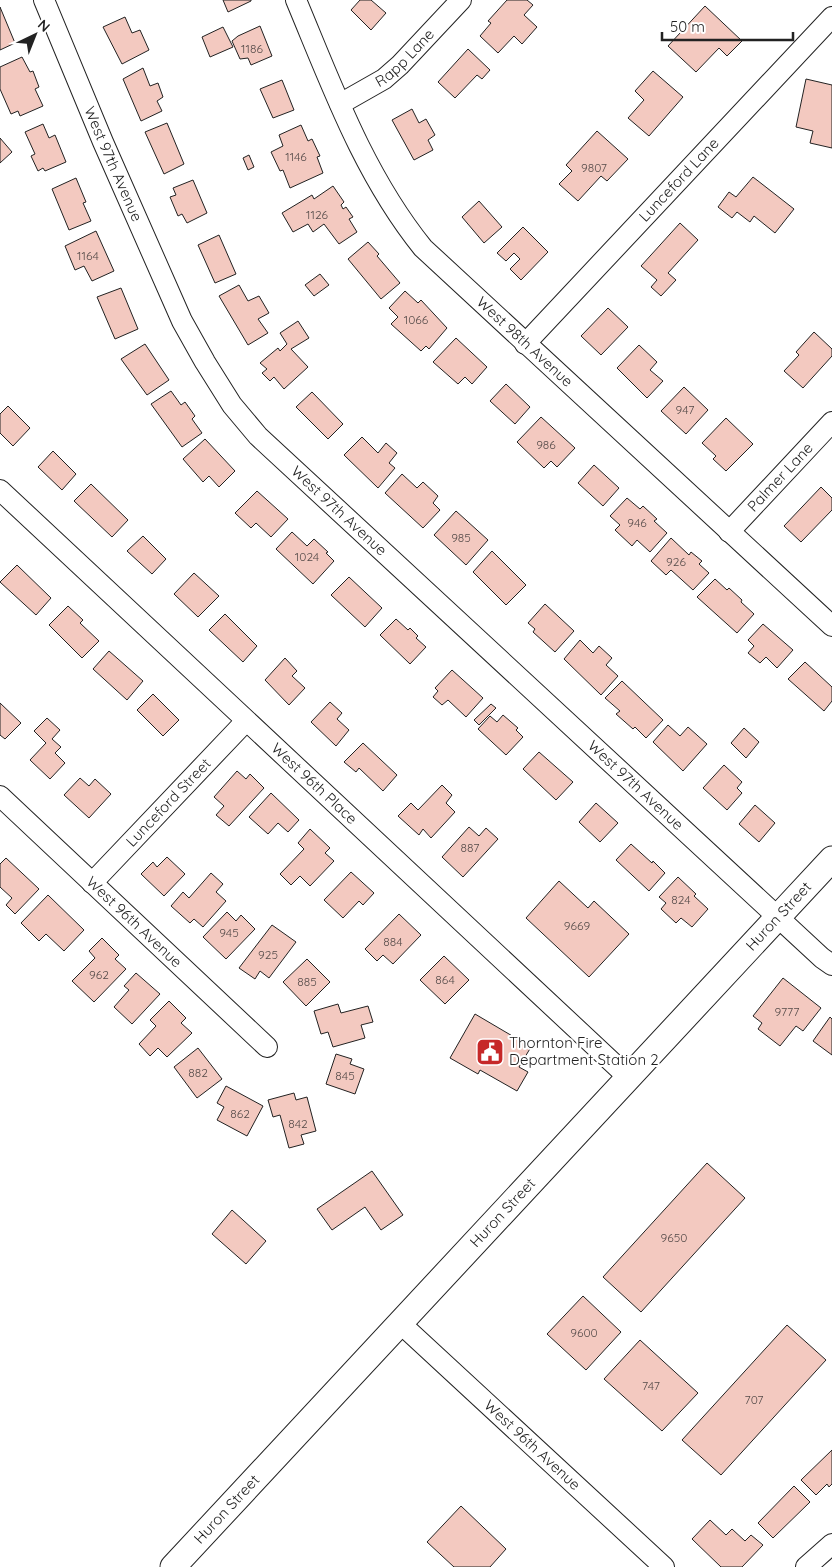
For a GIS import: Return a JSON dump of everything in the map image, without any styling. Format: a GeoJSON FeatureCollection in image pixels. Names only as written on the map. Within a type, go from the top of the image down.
{"type":"FeatureCollection","features":[{"type":"Feature","properties":{"kind":"main road","name":"Huron Street"},"geometry":{"type":"LineString","coordinates":[[173,1567],[832,859]]}},
{"type":"Feature","properties":{"kind":"street","name":"West 97th Avenue"},"geometry":{"type":"LineString","coordinates":[[44,0],[103,142],[182,321],[204,362],[232,405],[265,443],[832,966]]}},
{"type":"Feature","properties":{"kind":"street","name":"West 98th Avenue"},"geometry":{"type":"LineString","coordinates":[[296,0],[340,104],[372,173],[402,222],[423,248],[438,264],[832,626]]}},
{"type":"Feature","properties":{"kind":"street","name":"Rapp Lane"},"geometry":{"type":"LineString","coordinates":[[340,104],[384,79],[400,65],[461,0]]}},
{"type":"Feature","properties":{"kind":"street","name":"Lunceford Lane"},"geometry":{"type":"LineString","coordinates":[[525,344],[832,17]]}},
{"type":"Feature","properties":{"kind":"street","name":"Palmer Lane"},"geometry":{"type":"LineString","coordinates":[[729,532],[832,422]]}},
{"type":"Feature","properties":{"kind":"street","name":"West 96th Place"},"geometry":{"type":"LineString","coordinates":[[0,490],[628,1077]]}},
{"type":"Feature","properties":{"kind":"street","name":"Lunceford Street"},"geometry":{"type":"LineString","coordinates":[[92,883],[246,721]]}},
{"type":"Feature","properties":{"kind":"street","name":"West 96th Avenue"},"geometry":{"type":"LineString","coordinates":[[0,796],[267,1047]]}},
{"type":"Feature","properties":{"kind":"street","name":"West 96th Avenue"},"geometry":{"type":"LineString","coordinates":[[400,1323],[664,1567]]}},
{"type":"Feature","properties":{"kind":"street"},"geometry":{"type":"LineString","coordinates":[[806,1567],[832,1544]]}},
{"type":"Feature","properties":{"kind":"building"},"geometry":{"type":"Polygon","coordinates":[[[223,0],[251,0],[251,1],[228,12],[223,0]]]}},
{"type":"Feature","properties":{"kind":"building"},"geometry":{"type":"Polygon","coordinates":[[[360,0],[371,0],[386,13],[371,30],[351,10],[360,0]]]}},
{"type":"Feature","properties":{"kind":"building"},"geometry":{"type":"Polygon","coordinates":[[[507,0],[527,0],[533,5],[524,15],[537,27],[522,44],[514,36],[498,53],[480,36],[491,23],[488,21],[507,0]]]}},
{"type":"Feature","properties":{"kind":"building"},"geometry":{"type":"Polygon","coordinates":[[[705,6],[742,41],[727,56],[719,48],[696,72],[668,46],[705,6]]]}},
{"type":"Feature","properties":{"kind":"building"},"geometry":{"type":"Polygon","coordinates":[[[0,7],[15,43],[0,50],[0,7]]]}},
{"type":"Feature","properties":{"kind":"building"},"geometry":{"type":"Polygon","coordinates":[[[125,17],[132,33],[140,30],[149,50],[122,64],[103,27],[125,17]]]}},
{"type":"Feature","properties":{"kind":"building"},"geometry":{"type":"Polygon","coordinates":[[[260,26],[272,56],[251,65],[248,58],[240,59],[232,41],[238,36],[260,26]]]}},
{"type":"Feature","properties":{"kind":"building"},"geometry":{"type":"Polygon","coordinates":[[[223,27],[233,47],[210,57],[202,37],[223,27]]]}},
{"type":"Feature","properties":{"kind":"building"},"geometry":{"type":"Polygon","coordinates":[[[468,49],[490,70],[482,79],[477,75],[455,98],[438,82],[468,49]]]}},
{"type":"Feature","properties":{"kind":"building"},"geometry":{"type":"Polygon","coordinates":[[[22,57],[30,72],[33,71],[39,87],[35,89],[43,106],[20,116],[18,111],[11,114],[0,89],[0,67],[22,57]]]}},
{"type":"Feature","properties":{"kind":"building"},"geometry":{"type":"Polygon","coordinates":[[[143,68],[150,86],[158,83],[163,97],[157,101],[162,111],[141,121],[123,79],[143,68]]]}},
{"type":"Feature","properties":{"kind":"building"},"geometry":{"type":"Polygon","coordinates":[[[653,71],[683,97],[649,136],[628,118],[644,100],[635,91],[653,71]]]}},
{"type":"Feature","properties":{"kind":"building"},"geometry":{"type":"Polygon","coordinates":[[[806,79],[832,85],[832,148],[810,143],[813,131],[796,127],[806,79]]]}},
{"type":"Feature","properties":{"kind":"building"},"geometry":{"type":"Polygon","coordinates":[[[282,80],[294,110],[273,118],[260,89],[282,80]]]}},
{"type":"Feature","properties":{"kind":"building"},"geometry":{"type":"Polygon","coordinates":[[[412,109],[419,123],[426,119],[435,135],[428,140],[433,150],[414,160],[392,120],[412,109]]]}},
{"type":"Feature","properties":{"kind":"building"},"geometry":{"type":"Polygon","coordinates":[[[167,123],[184,164],[164,174],[145,132],[167,123]]]}},
{"type":"Feature","properties":{"kind":"building"},"geometry":{"type":"Polygon","coordinates":[[[43,124],[49,138],[55,135],[66,162],[45,171],[43,168],[38,171],[31,156],[35,154],[25,132],[43,124]]]}},
{"type":"Feature","properties":{"kind":"building"},"geometry":{"type":"Polygon","coordinates":[[[301,125],[308,141],[312,139],[320,156],[317,157],[323,173],[290,188],[283,170],[280,171],[271,152],[283,146],[279,135],[301,125]]]}},
{"type":"Feature","properties":{"kind":"building"},"geometry":{"type":"Polygon","coordinates":[[[597,131],[628,159],[607,181],[601,176],[578,201],[559,184],[572,171],[566,165],[597,131]]]}},
{"type":"Feature","properties":{"kind":"building"},"geometry":{"type":"Polygon","coordinates":[[[0,138],[12,152],[0,163],[0,138]]]}},
{"type":"Feature","properties":{"kind":"building"},"geometry":{"type":"Polygon","coordinates":[[[249,155],[254,167],[248,170],[243,158],[249,155]]]}},
{"type":"Feature","properties":{"kind":"building"},"geometry":{"type":"Polygon","coordinates":[[[753,177],[794,209],[775,233],[754,216],[750,222],[737,212],[732,218],[718,207],[729,192],[736,197],[753,177]]]}},
{"type":"Feature","properties":{"kind":"building"},"geometry":{"type":"Polygon","coordinates":[[[76,178],[86,202],[83,203],[91,221],[69,230],[52,189],[76,178]]]}},
{"type":"Feature","properties":{"kind":"building"},"geometry":{"type":"Polygon","coordinates":[[[193,180],[207,213],[187,223],[182,214],[178,216],[170,197],[176,195],[173,188],[193,180]]]}},
{"type":"Feature","properties":{"kind":"building"},"geometry":{"type":"Polygon","coordinates":[[[333,186],[344,202],[341,205],[343,209],[346,207],[353,217],[349,219],[357,232],[339,244],[324,224],[313,232],[308,224],[293,232],[282,213],[312,195],[314,199],[333,186]]]}},
{"type":"Feature","properties":{"kind":"building"},"geometry":{"type":"Polygon","coordinates":[[[479,201],[502,227],[484,243],[462,217],[479,201]]]}},
{"type":"Feature","properties":{"kind":"building"},"geometry":{"type":"Polygon","coordinates":[[[680,223],[698,240],[668,273],[676,280],[661,296],[651,287],[657,280],[641,266],[680,223]]]}},
{"type":"Feature","properties":{"kind":"building"},"geometry":{"type":"Polygon","coordinates":[[[523,227],[548,252],[521,280],[510,269],[520,259],[514,253],[506,261],[497,253],[523,227]]]}},
{"type":"Feature","properties":{"kind":"building"},"geometry":{"type":"Polygon","coordinates":[[[96,231],[114,271],[92,281],[84,266],[75,270],[65,246],[96,231]]]}},
{"type":"Feature","properties":{"kind":"building"},"geometry":{"type":"Polygon","coordinates":[[[219,235],[236,274],[215,283],[198,245],[219,235]]]}},
{"type":"Feature","properties":{"kind":"building"},"geometry":{"type":"Polygon","coordinates":[[[368,242],[379,254],[377,256],[400,283],[381,299],[348,259],[368,242]]]}},
{"type":"Feature","properties":{"kind":"building"},"geometry":{"type":"Polygon","coordinates":[[[320,274],[329,285],[314,296],[305,285],[320,274]]]}},
{"type":"Feature","properties":{"kind":"building"},"geometry":{"type":"Polygon","coordinates":[[[239,285],[248,301],[259,296],[269,313],[258,319],[268,333],[248,345],[219,296],[239,285]]]}},
{"type":"Feature","properties":{"kind":"building"},"geometry":{"type":"Polygon","coordinates":[[[121,288],[138,329],[115,339],[97,297],[121,288]]]}},
{"type":"Feature","properties":{"kind":"building"},"geometry":{"type":"Polygon","coordinates":[[[405,291],[418,303],[421,300],[447,328],[429,349],[426,346],[421,351],[391,324],[398,317],[389,308],[405,291]]]}},
{"type":"Feature","properties":{"kind":"building"},"geometry":{"type":"Polygon","coordinates":[[[608,308],[628,327],[601,355],[581,336],[608,308]]]}},
{"type":"Feature","properties":{"kind":"building"},"geometry":{"type":"Polygon","coordinates":[[[298,321],[309,338],[291,349],[308,367],[284,389],[274,377],[270,381],[262,373],[267,369],[260,363],[278,348],[280,351],[287,344],[280,333],[298,321]]]}},
{"type":"Feature","properties":{"kind":"building"},"geometry":{"type":"Polygon","coordinates":[[[814,332],[832,349],[832,356],[803,388],[784,371],[799,355],[796,352],[814,332]]]}},
{"type":"Feature","properties":{"kind":"building"},"geometry":{"type":"Polygon","coordinates":[[[456,338],[487,367],[472,384],[465,377],[458,384],[433,362],[456,338]]]}},
{"type":"Feature","properties":{"kind":"building"},"geometry":{"type":"Polygon","coordinates":[[[145,344],[169,380],[147,395],[121,359],[145,344]]]}},
{"type":"Feature","properties":{"kind":"building"},"geometry":{"type":"Polygon","coordinates":[[[639,345],[657,362],[650,370],[663,381],[647,398],[617,368],[639,345]]]}},
{"type":"Feature","properties":{"kind":"building"},"geometry":{"type":"Polygon","coordinates":[[[506,384],[530,407],[515,424],[490,401],[506,384]]]}},
{"type":"Feature","properties":{"kind":"building"},"geometry":{"type":"Polygon","coordinates":[[[684,387],[708,410],[686,434],[661,411],[684,387]]]}},
{"type":"Feature","properties":{"kind":"building"},"geometry":{"type":"Polygon","coordinates":[[[171,391],[181,405],[185,402],[195,416],[192,419],[202,433],[182,447],[151,404],[171,391]]]}},
{"type":"Feature","properties":{"kind":"building"},"geometry":{"type":"Polygon","coordinates":[[[312,392],[343,424],[328,439],[296,407],[312,392]]]}},
{"type":"Feature","properties":{"kind":"building"},"geometry":{"type":"Polygon","coordinates":[[[8,406],[30,428],[13,446],[0,433],[0,414],[8,406]]]}},
{"type":"Feature","properties":{"kind":"building"},"geometry":{"type":"Polygon","coordinates":[[[541,417],[575,448],[557,467],[551,461],[544,468],[517,442],[541,417]]]}},
{"type":"Feature","properties":{"kind":"building"},"geometry":{"type":"Polygon","coordinates":[[[726,418],[753,444],[726,471],[713,459],[716,456],[702,443],[726,418]]]}},
{"type":"Feature","properties":{"kind":"building"},"geometry":{"type":"Polygon","coordinates":[[[362,437],[378,453],[386,443],[397,453],[389,463],[395,468],[378,488],[344,455],[362,437]]]}},
{"type":"Feature","properties":{"kind":"building"},"geometry":{"type":"Polygon","coordinates":[[[205,439],[235,471],[219,487],[209,476],[203,482],[183,459],[205,439]]]}},
{"type":"Feature","properties":{"kind":"building"},"geometry":{"type":"Polygon","coordinates":[[[53,451],[76,474],[62,490],[38,467],[53,451]]]}},
{"type":"Feature","properties":{"kind":"building"},"geometry":{"type":"Polygon","coordinates":[[[594,465],[619,488],[603,506],[578,483],[594,465]]]}},
{"type":"Feature","properties":{"kind":"building"},"geometry":{"type":"Polygon","coordinates":[[[402,474],[417,488],[423,482],[438,496],[433,503],[440,510],[423,528],[385,493],[402,474]]]}},
{"type":"Feature","properties":{"kind":"building"},"geometry":{"type":"Polygon","coordinates":[[[91,484],[128,520],[112,537],[74,501],[91,484]]]}},
{"type":"Feature","properties":{"kind":"building"},"geometry":{"type":"Polygon","coordinates":[[[821,487],[832,498],[832,510],[801,542],[784,526],[821,487]]]}},
{"type":"Feature","properties":{"kind":"building"},"geometry":{"type":"Polygon","coordinates":[[[257,491],[288,519],[271,537],[256,523],[251,528],[235,513],[257,491]]]}},
{"type":"Feature","properties":{"kind":"building"},"geometry":{"type":"Polygon","coordinates":[[[627,498],[640,509],[643,506],[657,519],[654,521],[667,533],[650,552],[637,540],[632,546],[615,530],[620,525],[610,516],[627,498]]]}},
{"type":"Feature","properties":{"kind":"building"},"geometry":{"type":"Polygon","coordinates":[[[456,511],[488,540],[466,565],[434,535],[456,511]]]}},
{"type":"Feature","properties":{"kind":"building"},"geometry":{"type":"Polygon","coordinates":[[[292,532],[307,546],[314,539],[328,552],[326,553],[334,561],[313,584],[276,549],[292,532]]]}},
{"type":"Feature","properties":{"kind":"building"},"geometry":{"type":"Polygon","coordinates":[[[143,536],[166,559],[152,574],[127,551],[143,536]]]}},
{"type":"Feature","properties":{"kind":"building"},"geometry":{"type":"Polygon","coordinates":[[[671,538],[689,555],[691,552],[702,561],[699,564],[709,573],[693,590],[671,570],[666,575],[651,561],[671,538]]]}},
{"type":"Feature","properties":{"kind":"building"},"geometry":{"type":"Polygon","coordinates":[[[492,551],[526,585],[506,605],[473,572],[492,551]]]}},
{"type":"Feature","properties":{"kind":"building"},"geometry":{"type":"Polygon","coordinates":[[[17,565],[51,598],[36,615],[0,582],[17,565]]]}},
{"type":"Feature","properties":{"kind":"building"},"geometry":{"type":"Polygon","coordinates":[[[194,573],[219,596],[198,617],[174,594],[194,573]]]}},
{"type":"Feature","properties":{"kind":"building"},"geometry":{"type":"Polygon","coordinates":[[[349,577],[382,608],[365,627],[331,595],[349,577]]]}},
{"type":"Feature","properties":{"kind":"building"},"geometry":{"type":"Polygon","coordinates":[[[715,579],[727,590],[729,588],[754,614],[737,633],[697,597],[715,579]]]}},
{"type":"Feature","properties":{"kind":"building"},"geometry":{"type":"Polygon","coordinates":[[[545,604],[574,631],[555,652],[533,632],[535,629],[528,623],[545,604]]]}},
{"type":"Feature","properties":{"kind":"building"},"geometry":{"type":"Polygon","coordinates":[[[68,606],[83,620],[80,623],[99,641],[82,658],[49,625],[68,606]]]}},
{"type":"Feature","properties":{"kind":"building"},"geometry":{"type":"Polygon","coordinates":[[[225,614],[257,646],[243,662],[209,630],[225,614]]]}},
{"type":"Feature","properties":{"kind":"building"},"geometry":{"type":"Polygon","coordinates":[[[396,619],[408,630],[410,628],[418,636],[416,638],[426,647],[410,664],[380,635],[396,619]]]}},
{"type":"Feature","properties":{"kind":"building"},"geometry":{"type":"Polygon","coordinates":[[[763,624],[793,650],[777,668],[766,657],[760,663],[748,653],[754,646],[748,640],[763,624]]]}},
{"type":"Feature","properties":{"kind":"building"},"geometry":{"type":"Polygon","coordinates":[[[580,640],[593,653],[599,646],[612,658],[606,665],[618,676],[601,695],[564,659],[580,640]]]}},
{"type":"Feature","properties":{"kind":"building"},"geometry":{"type":"Polygon","coordinates":[[[109,651],[143,681],[127,700],[93,669],[109,651]]]}},
{"type":"Feature","properties":{"kind":"building"},"geometry":{"type":"Polygon","coordinates":[[[285,658],[297,671],[292,676],[305,688],[289,705],[265,680],[285,658]]]}},
{"type":"Feature","properties":{"kind":"building"},"geometry":{"type":"Polygon","coordinates":[[[805,662],[832,687],[832,701],[824,711],[788,679],[805,662]]]}},
{"type":"Feature","properties":{"kind":"building"},"geometry":{"type":"Polygon","coordinates":[[[452,670],[483,698],[466,717],[448,700],[442,705],[433,697],[438,691],[435,688],[452,670]]]}},
{"type":"Feature","properties":{"kind":"building"},"geometry":{"type":"Polygon","coordinates":[[[622,681],[663,720],[646,738],[635,727],[633,729],[616,714],[620,711],[605,698],[622,681]]]}},
{"type":"Feature","properties":{"kind":"building"},"geometry":{"type":"Polygon","coordinates":[[[153,694],[179,720],[163,736],[137,710],[153,694]]]}},
{"type":"Feature","properties":{"kind":"building"},"geometry":{"type":"Polygon","coordinates":[[[330,702],[342,713],[337,719],[349,730],[336,746],[311,722],[330,702]]]}},
{"type":"Feature","properties":{"kind":"building"},"geometry":{"type":"Polygon","coordinates":[[[0,703],[21,723],[5,739],[0,735],[0,703]]]}},
{"type":"Feature","properties":{"kind":"building"},"geometry":{"type":"Polygon","coordinates":[[[491,704],[496,708],[479,725],[474,720],[491,704]]]}},
{"type":"Feature","properties":{"kind":"building"},"geometry":{"type":"Polygon","coordinates":[[[503,715],[518,728],[516,730],[523,737],[506,755],[478,729],[490,716],[497,722],[503,715]]]}},
{"type":"Feature","properties":{"kind":"building"},"geometry":{"type":"Polygon","coordinates":[[[47,718],[60,730],[52,739],[61,747],[55,753],[65,763],[50,779],[30,760],[46,743],[34,731],[47,718]]]}},
{"type":"Feature","properties":{"kind":"building"},"geometry":{"type":"Polygon","coordinates":[[[668,725],[680,736],[688,727],[707,744],[683,771],[653,742],[668,725]]]}},
{"type":"Feature","properties":{"kind":"building"},"geometry":{"type":"Polygon","coordinates":[[[744,728],[759,742],[746,758],[731,743],[744,728]]]}},
{"type":"Feature","properties":{"kind":"building"},"geometry":{"type":"Polygon","coordinates":[[[363,743],[397,775],[383,791],[359,768],[356,772],[344,762],[363,743]]]}},
{"type":"Feature","properties":{"kind":"building"},"geometry":{"type":"Polygon","coordinates":[[[539,752],[573,782],[556,800],[523,769],[539,752]]]}},
{"type":"Feature","properties":{"kind":"building"},"geometry":{"type":"Polygon","coordinates":[[[724,765],[742,782],[737,788],[742,793],[727,810],[703,788],[724,765]]]}},
{"type":"Feature","properties":{"kind":"building"},"geometry":{"type":"Polygon","coordinates":[[[237,771],[246,779],[250,774],[264,788],[229,826],[216,815],[224,806],[214,797],[237,771]]]}},
{"type":"Feature","properties":{"kind":"building"},"geometry":{"type":"Polygon","coordinates":[[[80,778],[89,786],[95,779],[111,794],[89,818],[64,795],[80,778]]]}},
{"type":"Feature","properties":{"kind":"building"},"geometry":{"type":"Polygon","coordinates":[[[442,785],[452,795],[446,803],[455,812],[431,838],[423,829],[419,835],[398,816],[411,803],[418,810],[442,785]]]}},
{"type":"Feature","properties":{"kind":"building"},"geometry":{"type":"Polygon","coordinates":[[[271,793],[299,820],[288,832],[278,823],[268,834],[249,817],[271,793]]]}},
{"type":"Feature","properties":{"kind":"building"},"geometry":{"type":"Polygon","coordinates":[[[596,803],[618,823],[600,842],[579,822],[596,803]]]}},
{"type":"Feature","properties":{"kind":"building"},"geometry":{"type":"Polygon","coordinates":[[[755,805],[775,823],[759,842],[739,824],[755,805]]]}},
{"type":"Feature","properties":{"kind":"building"},"geometry":{"type":"Polygon","coordinates":[[[469,827],[479,836],[486,828],[498,839],[463,877],[442,857],[469,827]]]}},
{"type":"Feature","properties":{"kind":"building"},"geometry":{"type":"Polygon","coordinates":[[[310,829],[330,848],[325,853],[334,861],[310,886],[300,876],[291,885],[280,874],[304,849],[298,843],[310,829]]]}},
{"type":"Feature","properties":{"kind":"building"},"geometry":{"type":"Polygon","coordinates":[[[631,844],[665,873],[649,891],[616,860],[631,844]]]}},
{"type":"Feature","properties":{"kind":"building"},"geometry":{"type":"Polygon","coordinates":[[[167,857],[185,874],[164,896],[141,874],[153,862],[157,867],[167,857]]]}},
{"type":"Feature","properties":{"kind":"building"},"geometry":{"type":"Polygon","coordinates":[[[6,858],[39,889],[15,914],[6,905],[12,898],[0,887],[0,864],[6,858]]]}},
{"type":"Feature","properties":{"kind":"building"},"geometry":{"type":"Polygon","coordinates":[[[351,872],[374,893],[363,905],[359,901],[343,918],[324,900],[351,872]]]}},
{"type":"Feature","properties":{"kind":"building"},"geometry":{"type":"Polygon","coordinates":[[[211,873],[223,884],[216,892],[226,901],[203,927],[194,919],[190,923],[171,906],[183,892],[189,898],[211,873]]]}},
{"type":"Feature","properties":{"kind":"building"},"geometry":{"type":"Polygon","coordinates":[[[678,877],[696,894],[694,896],[708,909],[692,927],[681,918],[676,923],[661,909],[666,903],[659,897],[678,877]]]}},
{"type":"Feature","properties":{"kind":"building"},"geometry":{"type":"Polygon","coordinates":[[[559,881],[588,908],[594,901],[629,934],[589,977],[526,918],[559,881]]]}},
{"type":"Feature","properties":{"kind":"building"},"geometry":{"type":"Polygon","coordinates":[[[48,895],[84,930],[64,951],[46,934],[39,941],[21,923],[48,895]]]}},
{"type":"Feature","properties":{"kind":"building"},"geometry":{"type":"Polygon","coordinates":[[[227,912],[236,921],[241,915],[255,929],[226,959],[203,937],[227,912]]]}},
{"type":"Feature","properties":{"kind":"building"},"geometry":{"type":"Polygon","coordinates":[[[399,914],[421,935],[393,964],[383,955],[377,961],[365,949],[399,914]]]}},
{"type":"Feature","properties":{"kind":"building"},"geometry":{"type":"Polygon","coordinates":[[[272,925],[296,942],[269,978],[260,971],[255,979],[239,968],[272,925]]]}},
{"type":"Feature","properties":{"kind":"building"},"geometry":{"type":"Polygon","coordinates":[[[102,938],[119,955],[115,959],[126,969],[94,1002],[72,981],[95,958],[89,951],[102,938]]]}},
{"type":"Feature","properties":{"kind":"building"},"geometry":{"type":"Polygon","coordinates":[[[444,956],[469,980],[445,1004],[420,980],[444,956]]]}},
{"type":"Feature","properties":{"kind":"building"},"geometry":{"type":"Polygon","coordinates":[[[307,959],[330,982],[306,1006],[283,982],[307,959]]]}},
{"type":"Feature","properties":{"kind":"building"},"geometry":{"type":"Polygon","coordinates":[[[136,973],[160,994],[132,1024],[114,1007],[129,990],[124,986],[136,973]]]}},
{"type":"Feature","properties":{"kind":"building"},"geometry":{"type":"Polygon","coordinates":[[[783,978],[821,1008],[803,1031],[796,1026],[780,1046],[758,1029],[762,1023],[753,1016],[783,978]]]}},
{"type":"Feature","properties":{"kind":"building"},"geometry":{"type":"Polygon","coordinates":[[[169,1001],[186,1018],[181,1023],[192,1033],[167,1057],[158,1048],[150,1056],[139,1044],[156,1026],[150,1020],[169,1001]]]}},
{"type":"Feature","properties":{"kind":"building"},"geometry":{"type":"Polygon","coordinates":[[[338,1004],[341,1013],[368,1006],[373,1022],[361,1025],[365,1038],[333,1047],[328,1032],[321,1034],[314,1011],[338,1004]]]}},
{"type":"Feature","properties":{"kind":"building","name":"Thornton Fire Department Station 2"},"geometry":{"type":"Polygon","coordinates":[[[475,1014],[531,1047],[519,1067],[528,1072],[517,1091],[480,1070],[478,1074],[450,1058],[475,1014]]]}},
{"type":"Feature","properties":{"kind":"building"},"geometry":{"type":"Polygon","coordinates":[[[830,1017],[832,1019],[832,1055],[813,1041],[830,1017]]]}},
{"type":"Feature","properties":{"kind":"building"},"geometry":{"type":"Polygon","coordinates":[[[198,1048],[222,1079],[197,1098],[174,1067],[198,1048]]]}},
{"type":"Feature","properties":{"kind":"building"},"geometry":{"type":"Polygon","coordinates":[[[336,1054],[352,1059],[350,1064],[364,1069],[355,1094],[326,1084],[336,1054]]]}},
{"type":"Feature","properties":{"kind":"building"},"geometry":{"type":"Polygon","coordinates":[[[226,1086],[263,1106],[247,1136],[217,1120],[224,1107],[217,1103],[226,1086]]]}},
{"type":"Feature","properties":{"kind":"building"},"geometry":{"type":"Polygon","coordinates":[[[294,1093],[296,1100],[307,1097],[316,1131],[301,1135],[304,1144],[289,1148],[280,1115],[273,1117],[268,1100],[294,1093]]]}},
{"type":"Feature","properties":{"kind":"building"},"geometry":{"type":"Polygon","coordinates":[[[707,1163],[745,1198],[641,1312],[603,1277],[707,1163]]]}},
{"type":"Feature","properties":{"kind":"building"},"geometry":{"type":"Polygon","coordinates":[[[372,1171],[403,1215],[381,1230],[365,1207],[332,1230],[317,1209],[372,1171]]]}},
{"type":"Feature","properties":{"kind":"building"},"geometry":{"type":"Polygon","coordinates":[[[232,1210],[266,1241],[246,1264],[212,1234],[232,1210]]]}},
{"type":"Feature","properties":{"kind":"building"},"geometry":{"type":"Polygon","coordinates":[[[583,1296],[621,1332],[586,1370],[547,1334],[583,1296]]]}},
{"type":"Feature","properties":{"kind":"building"},"geometry":{"type":"Polygon","coordinates":[[[787,1325],[826,1360],[721,1475],[682,1440],[787,1325]]]}},
{"type":"Feature","properties":{"kind":"building"},"geometry":{"type":"Polygon","coordinates":[[[640,1340],[698,1393],[662,1431],[604,1379],[640,1340]]]}},
{"type":"Feature","properties":{"kind":"building"},"geometry":{"type":"Polygon","coordinates":[[[832,1450],[832,1484],[829,1487],[827,1484],[816,1495],[801,1480],[832,1450]]]}},
{"type":"Feature","properties":{"kind":"building"},"geometry":{"type":"Polygon","coordinates":[[[794,1486],[810,1502],[773,1538],[758,1523],[794,1486]]]}},
{"type":"Feature","properties":{"kind":"building"},"geometry":{"type":"Polygon","coordinates":[[[461,1506],[506,1549],[490,1567],[454,1567],[427,1542],[461,1506]]]}},
{"type":"Feature","properties":{"kind":"building"},"geometry":{"type":"Polygon","coordinates":[[[710,1520],[726,1535],[732,1529],[745,1541],[751,1535],[763,1545],[742,1567],[721,1567],[692,1539],[710,1520]]]}},
{"type":"Feature","properties":{"kind":"place","name":"Thornton Fire Department Station 2"},"geometry":{"type":"Point","coordinates":[490,1052]}}]}
